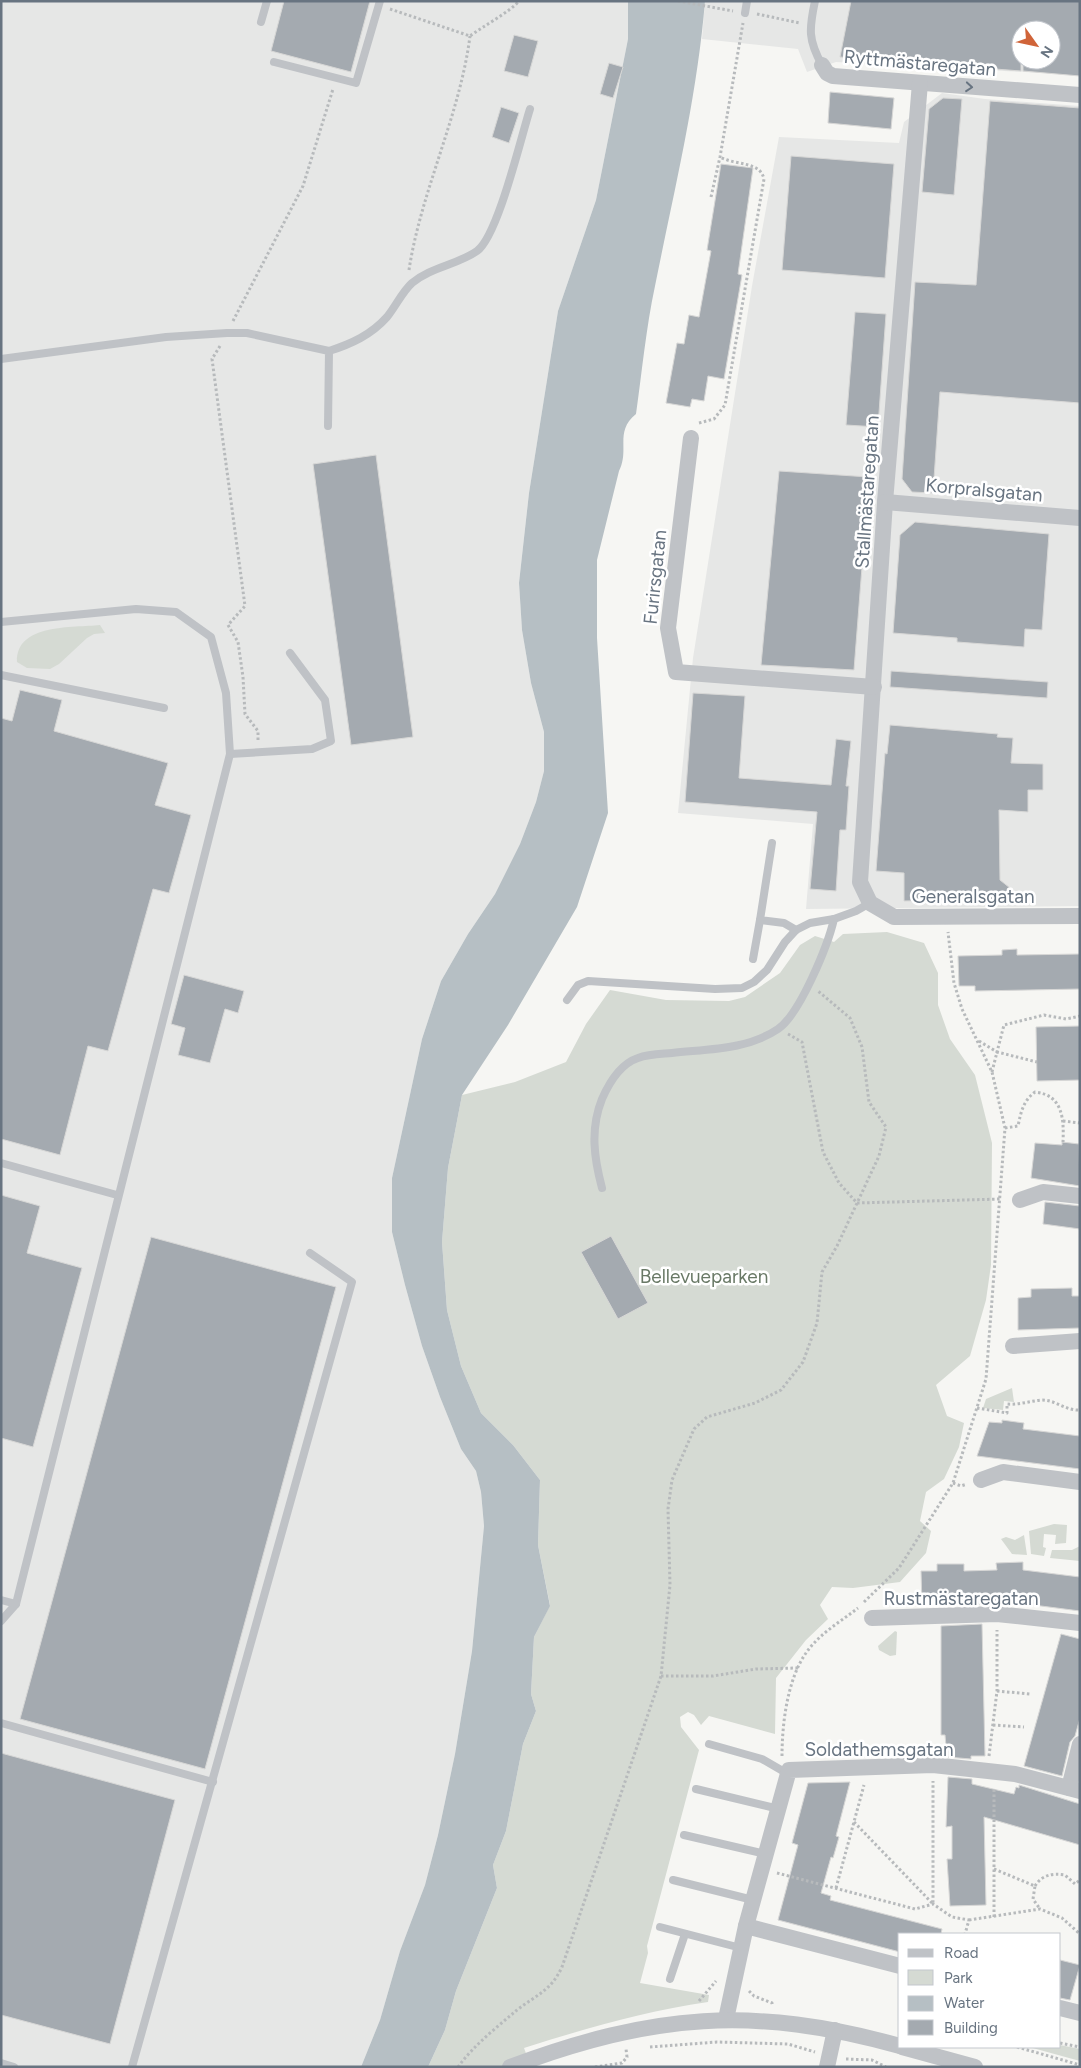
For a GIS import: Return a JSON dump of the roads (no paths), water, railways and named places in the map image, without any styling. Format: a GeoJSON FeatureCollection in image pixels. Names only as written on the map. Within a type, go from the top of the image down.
{"type":"FeatureCollection","features":[{"type":"Feature","properties":{"kind":"street","name":"Ryttmästaregatan"},"geometry":{"type":"LineString","coordinates":[[822,65],[827,73],[833,76],[1080,95]]}},
{"type":"Feature","properties":{"kind":"street","name":"Stallmästaregatan"},"geometry":{"type":"LineString","coordinates":[[870,903],[860,882],[885,502],[920,83]]}},
{"type":"Feature","properties":{"kind":"street","name":"Furirsgatan"},"geometry":{"type":"LineString","coordinates":[[691,438],[668,628],[676,672],[874,687]]}},
{"type":"Feature","properties":{"kind":"street","name":"Korpralsgatan"},"geometry":{"type":"LineString","coordinates":[[885,502],[1080,518]]}},
{"type":"Feature","properties":{"kind":"street","name":"Generalsgatan"},"geometry":{"type":"LineString","coordinates":[[870,903],[894,917],[1080,916]]}},
{"type":"Feature","properties":{"kind":"street"},"geometry":{"type":"LineString","coordinates":[[1020,1200],[1043,1192],[1080,1196]]}},
{"type":"Feature","properties":{"kind":"street"},"geometry":{"type":"LineString","coordinates":[[1013,1346],[1080,1341]]}},
{"type":"Feature","properties":{"kind":"street"},"geometry":{"type":"LineString","coordinates":[[981,1480],[1003,1472],[1080,1482]]}},
{"type":"Feature","properties":{"kind":"street","name":"Rustmästaregatan"},"geometry":{"type":"LineString","coordinates":[[872,1618],[997,1614],[1080,1623]]}},
{"type":"Feature","properties":{"kind":"street","name":"Soldathemsgatan"},"geometry":{"type":"LineString","coordinates":[[726,2019],[746,1926],[754,1900],[772,1859],[778,1809],[788,1767],[789,1770],[994,1762],[1015,1774],[1074,1790],[1080,1744]]}},
{"type":"Feature","properties":{"kind":"street"},"geometry":{"type":"LineString","coordinates":[[746,1926],[898,1965]]}},
{"type":"Feature","properties":{"kind":"street"},"geometry":{"type":"LineString","coordinates":[[1061,2008],[1080,2013]]}},
{"type":"Feature","properties":{"kind":"street"},"geometry":{"type":"LineString","coordinates":[[510,2067],[581,2042],[633,2029],[662,2024],[726,2019],[784,2023],[834,2030],[898,2045]]}},
{"type":"Feature","properties":{"kind":"street"},"geometry":{"type":"LineString","coordinates":[[829,2061],[834,2030]]}},
{"type":"Feature","properties":{"kind":"street"},"geometry":{"type":"LineString","coordinates":[[908,2048],[974,2067]]}},
{"type":"Feature","properties":{"kind":"lane"},"geometry":{"type":"LineString","coordinates":[[261,22],[267,1]]}},
{"type":"Feature","properties":{"kind":"lane"},"geometry":{"type":"LineString","coordinates":[[747,1],[749,13]]}},
{"type":"Feature","properties":{"kind":"lane"},"geometry":{"type":"LineString","coordinates":[[814,1],[810,25],[813,48],[822,65]]}},
{"type":"Feature","properties":{"kind":"lane"},"geometry":{"type":"LineString","coordinates":[[274,62],[356,83],[379,3]]}},
{"type":"Feature","properties":{"kind":"lane"},"geometry":{"type":"LineString","coordinates":[[1,359],[166,338],[227,333],[247,333],[329,351],[352,344],[370,333],[386,318],[410,285],[421,276],[466,258],[479,250],[493,227],[530,109]]}},
{"type":"Feature","properties":{"kind":"lane"},"geometry":{"type":"LineString","coordinates":[[328,426],[329,351]]}},
{"type":"Feature","properties":{"kind":"lane"},"geometry":{"type":"LineString","coordinates":[[1,622],[136,609],[176,612],[211,637],[226,693],[230,754],[117,1195],[16,1604],[1,1622]]}},
{"type":"Feature","properties":{"kind":"lane"},"geometry":{"type":"LineString","coordinates":[[230,754],[312,749],[331,741],[325,700],[290,654]]}},
{"type":"Feature","properties":{"kind":"lane"},"geometry":{"type":"LineString","coordinates":[[1,675],[164,708]]}},
{"type":"Feature","properties":{"kind":"lane"},"geometry":{"type":"LineString","coordinates":[[753,959],[772,843]]}},
{"type":"Feature","properties":{"kind":"lane"},"geometry":{"type":"LineString","coordinates":[[566,1000],[578,985],[588,981],[715,989],[742,988],[754,982],[767,970],[785,942],[796,930],[810,923],[834,919],[856,911],[870,903]]}},
{"type":"Feature","properties":{"kind":"lane"},"geometry":{"type":"LineString","coordinates":[[602,1188],[594,1145],[596,1113],[608,1084],[622,1068],[638,1058],[737,1047],[760,1039],[779,1028],[794,1013],[830,936],[834,919]]}},
{"type":"Feature","properties":{"kind":"lane"},"geometry":{"type":"LineString","coordinates":[[760,920],[784,923],[796,930]]}},
{"type":"Feature","properties":{"kind":"lane"},"geometry":{"type":"LineString","coordinates":[[1,1163],[117,1195]]}},
{"type":"Feature","properties":{"kind":"lane"},"geometry":{"type":"LineString","coordinates":[[132,2067],[352,1282],[310,1253]]}},
{"type":"Feature","properties":{"kind":"lane"},"geometry":{"type":"LineString","coordinates":[[1,1600],[16,1604]]}},
{"type":"Feature","properties":{"kind":"lane"},"geometry":{"type":"LineString","coordinates":[[1,1723],[213,1782]]}},
{"type":"Feature","properties":{"kind":"lane"},"geometry":{"type":"LineString","coordinates":[[709,1744],[788,1767]]}},
{"type":"Feature","properties":{"kind":"lane"},"geometry":{"type":"LineString","coordinates":[[696,1789],[778,1809]]}},
{"type":"Feature","properties":{"kind":"lane"},"geometry":{"type":"LineString","coordinates":[[684,1835],[772,1859]]}},
{"type":"Feature","properties":{"kind":"lane"},"geometry":{"type":"LineString","coordinates":[[673,1880],[754,1900]]}},
{"type":"Feature","properties":{"kind":"lane"},"geometry":{"type":"LineString","coordinates":[[660,1927],[741,1948]]}},
{"type":"Feature","properties":{"kind":"lane"},"geometry":{"type":"LineString","coordinates":[[670,1979],[685,1934]]}},
{"type":"Feature","properties":{"kind":"lane"},"geometry":{"type":"LineString","coordinates":[[1,2063],[14,2067]]}},
{"type":"Feature","properties":{"kind":"water"},"geometry":{"type":"Polygon","coordinates":[[[628,1],[705,1],[691,109],[652,302],[636,414],[629,421],[624,434],[622,463],[597,560],[597,638],[608,813],[577,907],[508,1025],[462,1095],[448,1168],[442,1242],[447,1310],[461,1366],[481,1413],[513,1445],[540,1480],[538,1545],[550,1606],[534,1637],[531,1694],[536,1711],[523,1744],[506,1831],[493,1865],[497,1888],[456,1991],[445,2030],[428,2067],[361,2067],[380,2020],[400,1951],[425,1885],[438,1835],[455,1754],[472,1651],[484,1526],[481,1492],[476,1471],[461,1449],[440,1397],[422,1346],[405,1285],[392,1232],[392,1178],[422,1039],[441,981],[468,934],[495,894],[520,844],[536,802],[544,771],[544,732],[531,683],[522,630],[519,583],[529,493],[558,311],[596,200],[628,39],[628,1]]]}},
{"type":"Feature","properties":{"kind":"park label","name":"Bellevueparken"},"geometry":{"type":"Point","coordinates":[704,1276]}}]}
